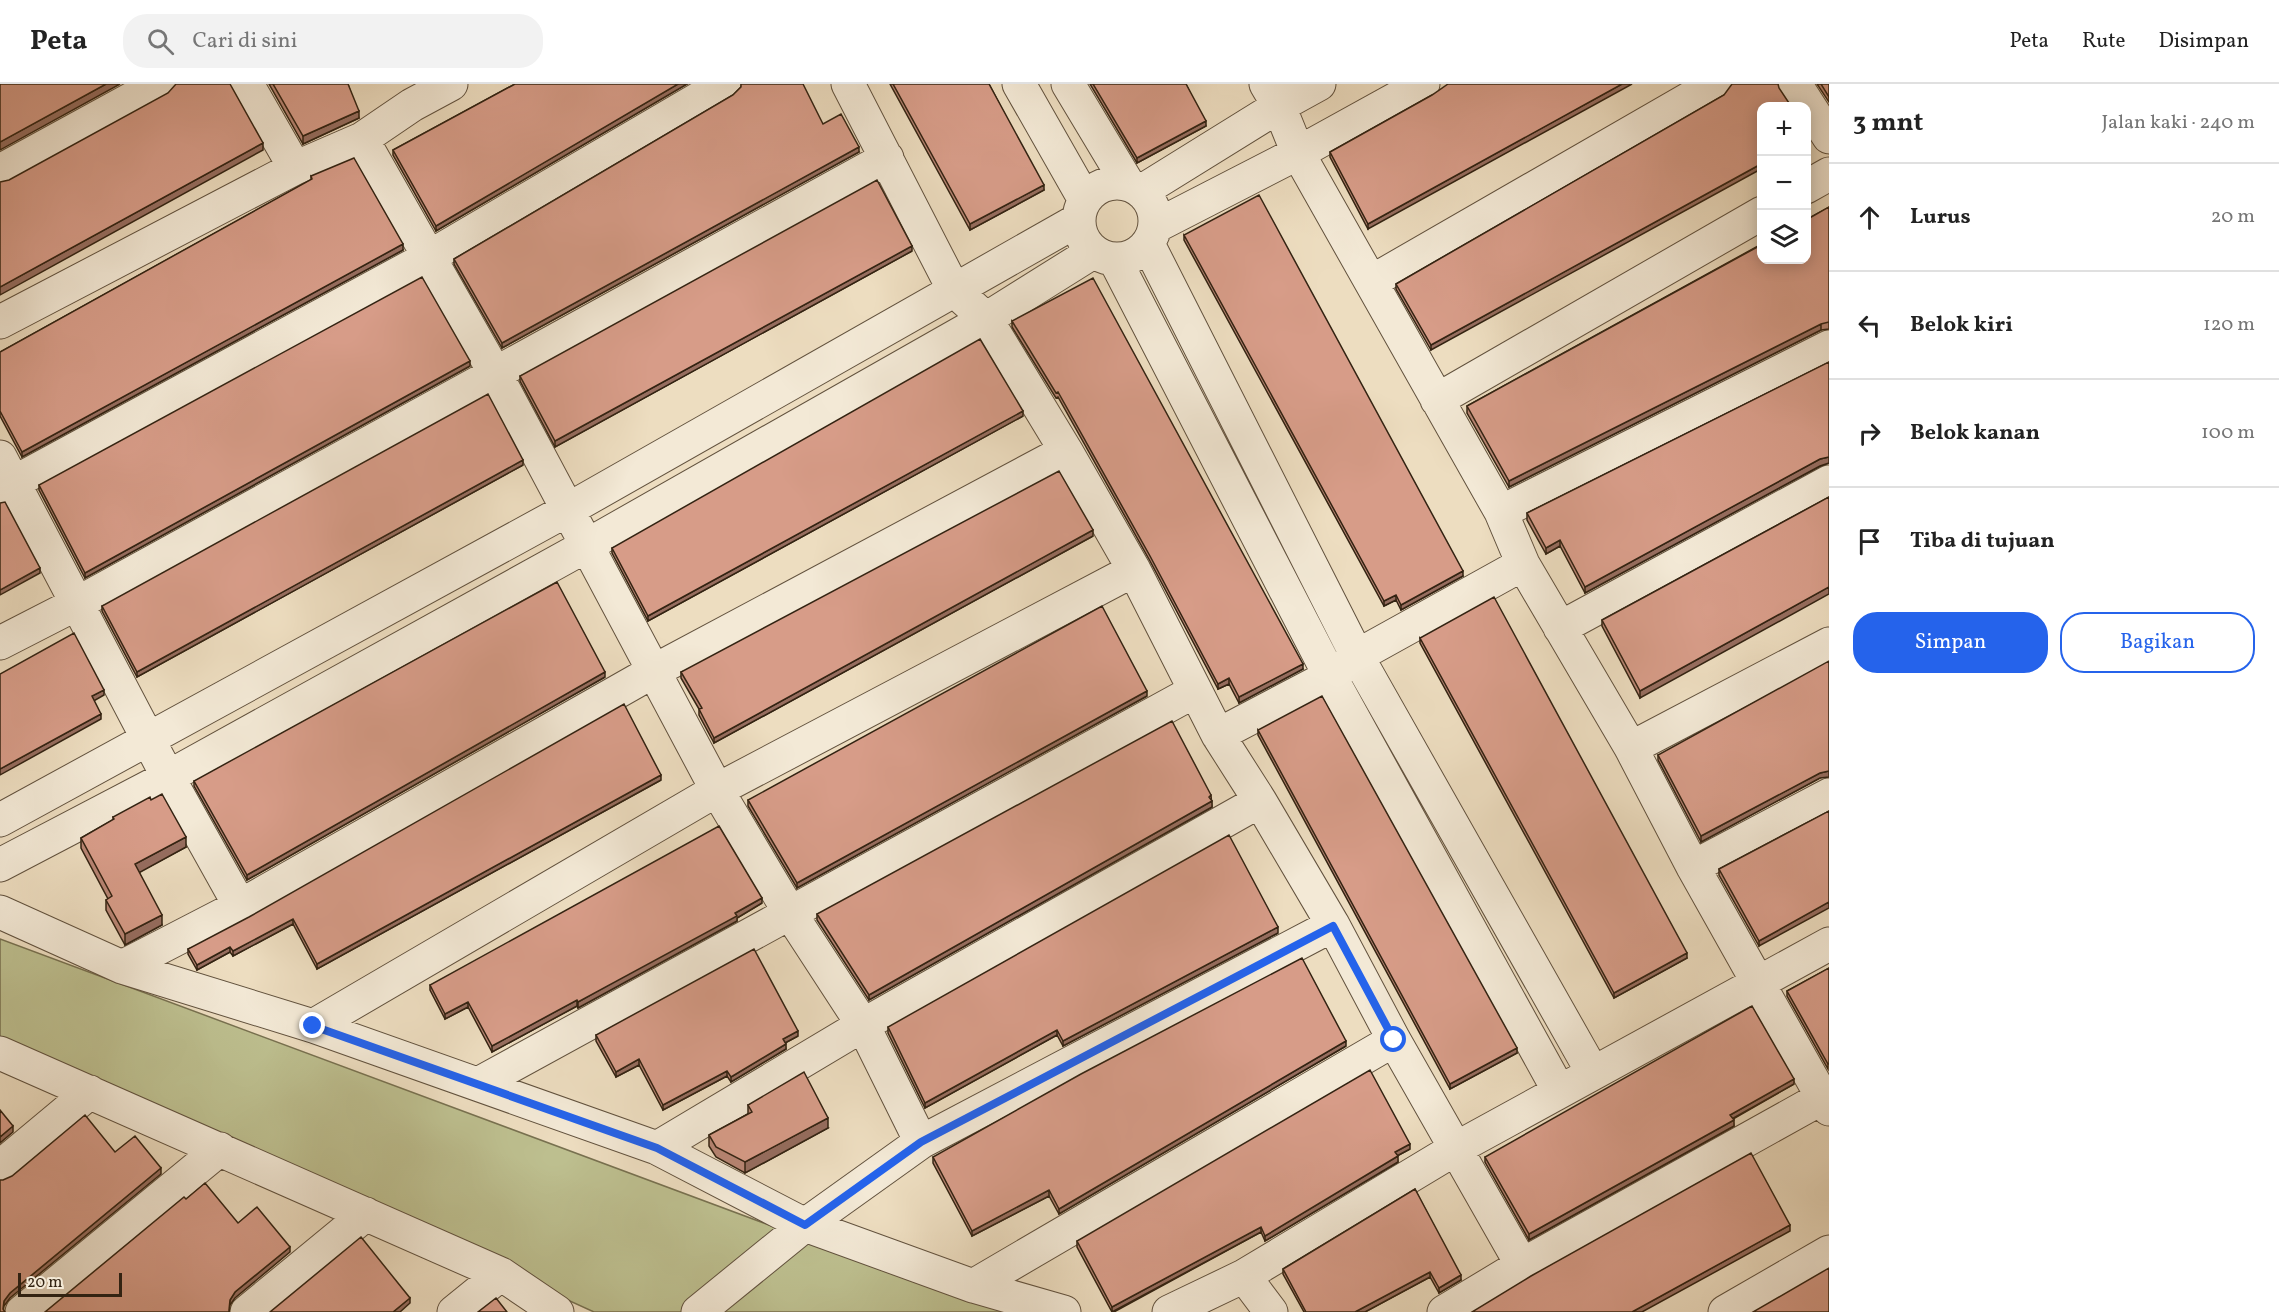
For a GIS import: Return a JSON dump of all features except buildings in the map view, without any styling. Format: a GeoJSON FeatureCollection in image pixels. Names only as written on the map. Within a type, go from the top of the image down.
{"type":"FeatureCollection","features":[{"type":"Feature","properties":{"kind":"street"},"geometry":{"type":"LineString","coordinates":[[0,171],[159,84]]}},
{"type":"Feature","properties":{"kind":"street"},"geometry":{"type":"LineString","coordinates":[[247,84],[295,168]]}},
{"type":"Feature","properties":{"kind":"street"},"geometry":{"type":"LineString","coordinates":[[0,322],[295,168],[362,139],[406,94],[451,84]]}},
{"type":"Feature","properties":{"kind":"street"},"geometry":{"type":"LineString","coordinates":[[240,906],[168,777],[78,603],[4,477],[429,258],[724,84]]}},
{"type":"Feature","properties":{"kind":"street"},"geometry":{"type":"LineString","coordinates":[[848,84],[954,290],[986,319],[1066,451],[1134,570],[1218,735],[1260,801],[1333,926],[1394,1040],[1522,1264]]}},
{"type":"Feature","properties":{"kind":"street"},"geometry":{"type":"LineString","coordinates":[[1019,84],[1081,210],[1082,238],[1104,256],[1330,676],[1559,1091]]}},
{"type":"Feature","properties":{"kind":"street"},"geometry":{"type":"LineString","coordinates":[[1068,84],[1135,188],[1153,207],[1152,235],[1357,656],[1593,1073]]}},
{"type":"Feature","properties":{"kind":"street"},"geometry":{"type":"LineString","coordinates":[[0,820],[568,509],[954,290],[1081,210],[1104,185],[1135,188],[1272,95],[1319,84]]}},
{"type":"Feature","properties":{"kind":"street"},"geometry":{"type":"LineString","coordinates":[[0,866],[168,777],[586,546],[986,319],[1104,256],[1133,256],[1152,235],[1423,84]]}},
{"type":"Feature","properties":{"kind":"street"},"geometry":{"type":"LineString","coordinates":[[1371,282],[1715,84]]}},
{"type":"Feature","properties":{"kind":"street"},"geometry":{"type":"LineString","coordinates":[[1795,84],[1829,137]]}},
{"type":"Feature","properties":{"kind":"street"},"geometry":{"type":"LineString","coordinates":[[1272,95],[1298,153],[1501,512],[1523,564],[1631,748],[1693,867],[1827,1100],[1522,1264],[1444,1312]]}},
{"type":"Feature","properties":{"kind":"street"},"geometry":{"type":"LineString","coordinates":[[362,139],[495,373],[717,790],[790,913],[863,1025],[921,1142]]}},
{"type":"Feature","properties":{"kind":"street"},"geometry":{"type":"LineString","coordinates":[[0,643],[78,603],[887,158]]}},
{"type":"Feature","properties":{"kind":"street"},"geometry":{"type":"LineString","coordinates":[[1811,185],[1829,174]]}},
{"type":"Feature","properties":{"kind":"street"},"geometry":{"type":"LineString","coordinates":[[1437,400],[1757,215]]}},
{"type":"Feature","properties":{"kind":"street"},"geometry":{"type":"LineString","coordinates":[[1501,512],[1829,347]]}},
{"type":"Feature","properties":{"kind":"street"},"geometry":{"type":"LineString","coordinates":[[122,967],[240,906],[654,671],[1066,451]]}},
{"type":"Feature","properties":{"kind":"street"},"geometry":{"type":"LineString","coordinates":[[1560,628],[1829,482]]}},
{"type":"Feature","properties":{"kind":"street"},"geometry":{"type":"LineString","coordinates":[[1218,735],[1330,676],[1357,656],[1523,564]]}},
{"type":"Feature","properties":{"kind":"street"},"geometry":{"type":"LineString","coordinates":[[313,1026],[717,790],[1134,570]]}},
{"type":"Feature","properties":{"kind":"street"},"geometry":{"type":"LineString","coordinates":[[1631,748],[1829,644]]}},
{"type":"Feature","properties":{"kind":"street"},"geometry":{"type":"LineString","coordinates":[[478,1083],[1195,691]]}},
{"type":"Feature","properties":{"kind":"street"},"geometry":{"type":"LineString","coordinates":[[1693,867],[1829,795]]}},
{"type":"Feature","properties":{"kind":"street"},"geometry":{"type":"LineString","coordinates":[[657,1148],[863,1025],[1260,801]]}},
{"type":"Feature","properties":{"kind":"street"},"geometry":{"type":"LineString","coordinates":[[0,912],[122,967],[313,1026],[657,1148],[805,1225],[973,1286],[1064,1312]]}},
{"type":"Feature","properties":{"kind":"street"},"geometry":{"type":"LineString","coordinates":[[698,1312],[805,1225],[921,1142],[1333,926]]}},
{"type":"Feature","properties":{"kind":"street"},"geometry":{"type":"LineString","coordinates":[[1169,1312],[1244,1276],[1455,1149],[1829,944]]}},
{"type":"Feature","properties":{"kind":"street"},"geometry":{"type":"LineString","coordinates":[[973,1286],[1394,1040]]}},
{"type":"Feature","properties":{"kind":"street"},"geometry":{"type":"LineString","coordinates":[[0,1053],[501,1274],[557,1312]]}},
{"type":"Feature","properties":{"kind":"street"},"geometry":{"type":"LineString","coordinates":[[0,1167],[90,1092]]}},
{"type":"Feature","properties":{"kind":"street"},"geometry":{"type":"LineString","coordinates":[[22,1312],[220,1149]]}},
{"type":"Feature","properties":{"kind":"street"},"geometry":{"type":"LineString","coordinates":[[247,1312],[366,1214]]}},
{"type":"Feature","properties":{"kind":"street"},"geometry":{"type":"LineString","coordinates":[[1725,1312],[1829,1252]]}},
{"type":"Feature","properties":{"kind":"street"},"geometry":{"type":"LineString","coordinates":[[454,1312],[501,1274]]}},
{"type":"Feature","properties":{"kind":"street"},"geometry":{"type":"LineString","coordinates":[[1244,1276],[1271,1312]]}},
{"type":"Feature","properties":{"kind":"green space"},"geometry":{"type":"Polygon","coordinates":[[[0,939],[1003,1312],[594,1312],[0,1041],[0,939]]]}},
{"type":"Feature","properties":{"kind":"route"},"geometry":{"type":"LineString","coordinates":[[313,1026],[657,1148],[805,1225],[921,1142],[1333,926],[1394,1040]]}}]}
